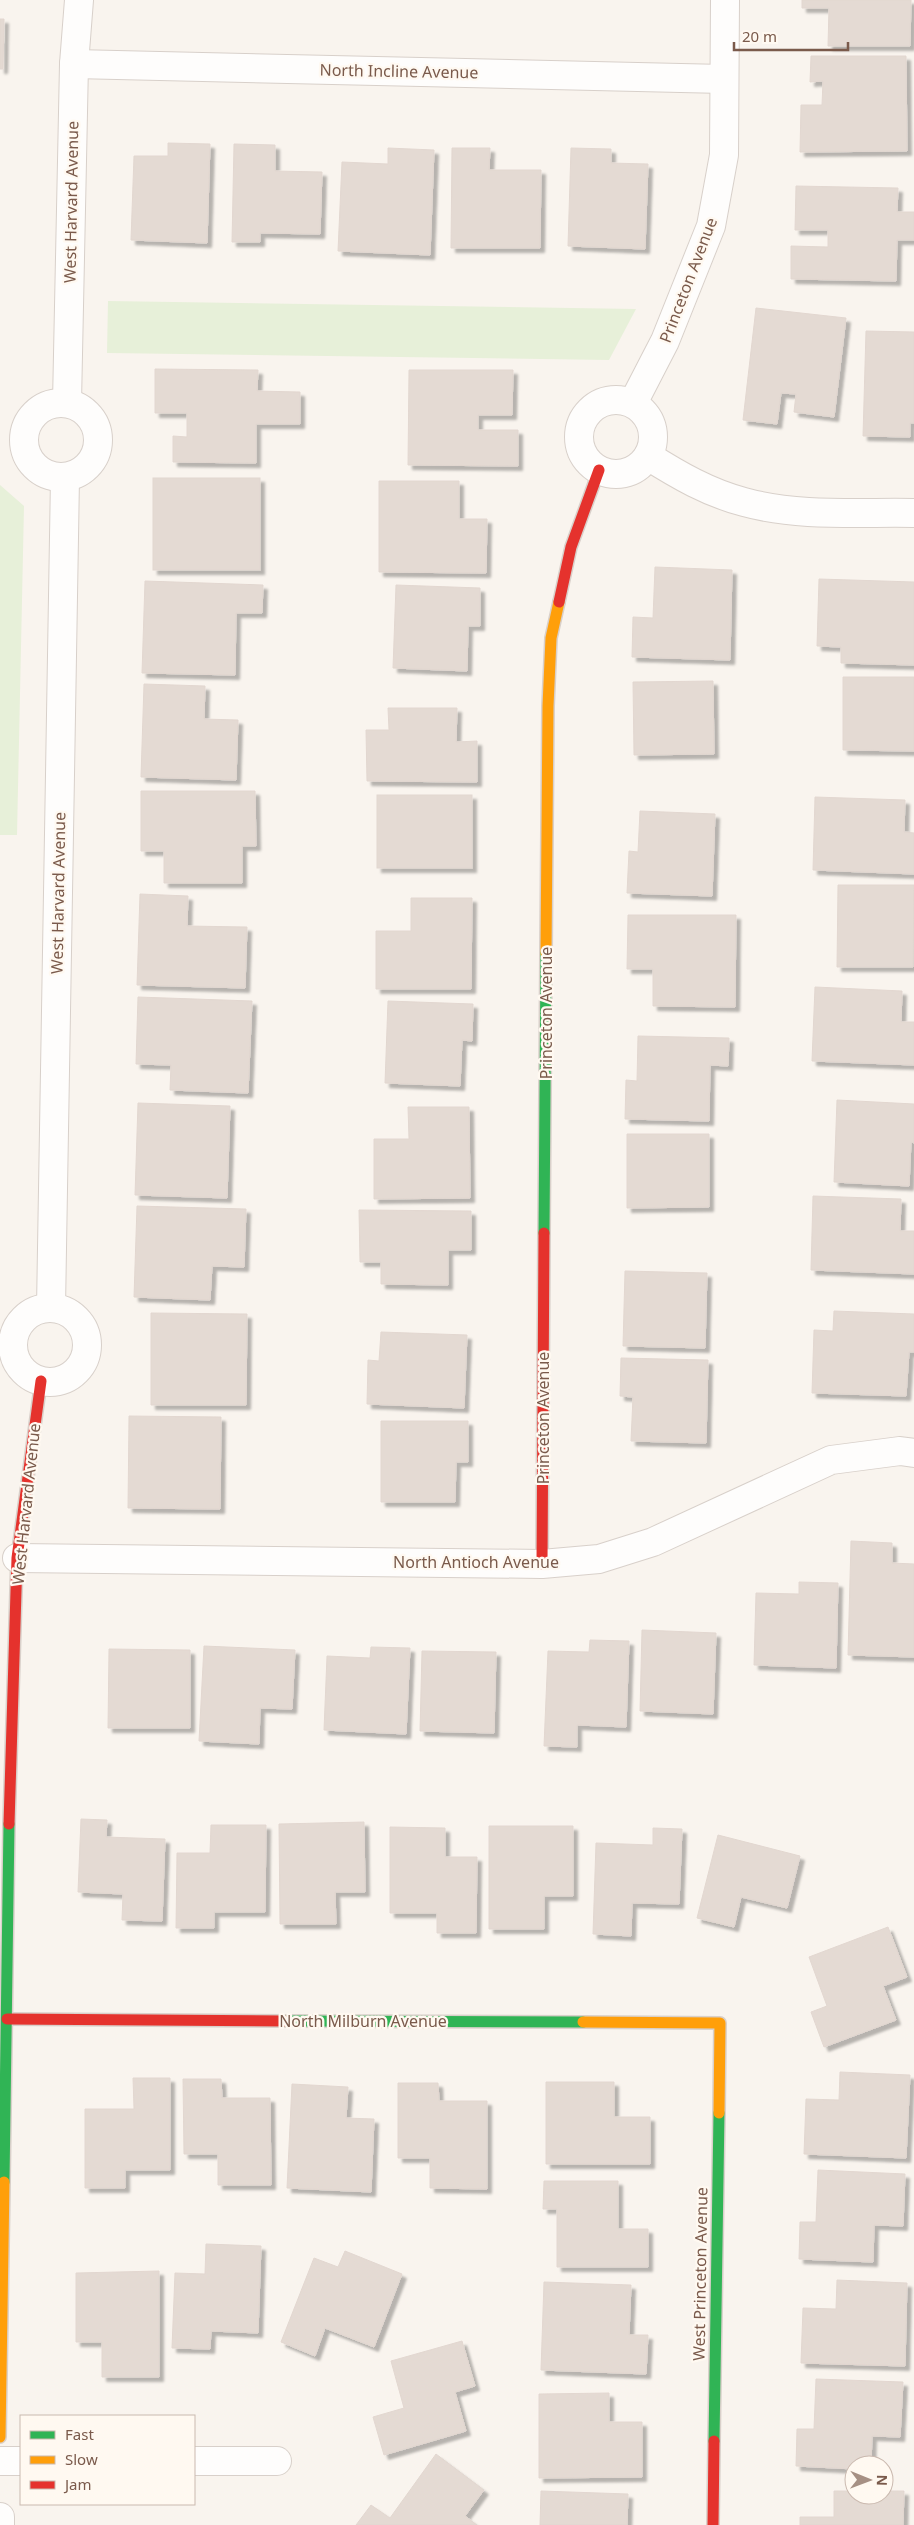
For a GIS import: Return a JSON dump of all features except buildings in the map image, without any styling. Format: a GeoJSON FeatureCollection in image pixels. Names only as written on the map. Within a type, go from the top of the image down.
{"type":"FeatureCollection","features":[{"type":"Feature","properties":{"kind":"street","name":"West Harvard Avenue"},"geometry":{"type":"LineString","coordinates":[[67,404],[74,64],[79,0]]}},
{"type":"Feature","properties":{"kind":"street","name":"Princeton Avenue"},"geometry":{"type":"LineString","coordinates":[[633,403],[666,341],[711,226],[724,155],[725,0]]}},
{"type":"Feature","properties":{"kind":"street","name":"North Incline Avenue"},"geometry":{"type":"LineString","coordinates":[[74,64],[724,79]]}},
{"type":"Feature","properties":{"kind":"street"},"geometry":{"type":"LineString","coordinates":[[619,399],[633,403],[648,417],[653,429],[653,445],[648,456],[639,466],[627,473],[617,475],[599,470],[584,456],[579,442],[580,426],[588,412],[599,404],[619,399]]}},
{"type":"Feature","properties":{"kind":"street"},"geometry":{"type":"LineString","coordinates":[[56,403],[67,404],[88,414],[95,424],[98,447],[87,468],[65,478],[53,477],[33,466],[12,444],[36,413],[56,403]]}},
{"type":"Feature","properties":{"kind":"street"},"geometry":{"type":"LineString","coordinates":[[648,456],[690,482],[744,502],[795,511],[914,513]]}},
{"type":"Feature","properties":{"kind":"street","name":"Princeton Avenue"},"geometry":{"type":"LineString","coordinates":[[542,1564],[548,706],[551,638],[571,547],[599,470]]}},
{"type":"Feature","properties":{"kind":"street","name":"West Harvard Avenue"},"geometry":{"type":"LineString","coordinates":[[51,1308],[65,478]]}},
{"type":"Feature","properties":{"kind":"street"},"geometry":{"type":"LineString","coordinates":[[51,1308],[64,1310],[82,1326],[87,1350],[83,1363],[75,1373],[65,1379],[53,1382],[41,1381],[30,1377],[6,1350],[22,1320],[36,1311],[51,1308]]}},
{"type":"Feature","properties":{"kind":"street","name":"West Harvard Avenue"},"geometry":{"type":"LineString","coordinates":[[0,2437],[7,2019],[5,1792],[17,1558],[41,1381]]}},
{"type":"Feature","properties":{"kind":"street","name":"North Antioch Avenue"},"geometry":{"type":"LineString","coordinates":[[17,1558],[542,1564],[599,1560],[653,1542],[831,1460],[900,1451],[914,1453]]}},
{"type":"Feature","properties":{"kind":"street","name":"North Milburn Avenue"},"geometry":{"type":"LineString","coordinates":[[7,2019],[720,2023]]}},
{"type":"Feature","properties":{"kind":"street","name":"West Princeton Avenue"},"geometry":{"type":"LineString","coordinates":[[712,2525],[720,2023]]}},
{"type":"Feature","properties":{"kind":"street"},"geometry":{"type":"LineString","coordinates":[[0,2461],[20,2461]]}},
{"type":"Feature","properties":{"kind":"street"},"geometry":{"type":"LineString","coordinates":[[195,2461],[277,2461]]}},
{"type":"Feature","properties":{"kind":"street"},"geometry":{"type":"LineString","coordinates":[[0,2517],[0,2525]]}},
{"type":"Feature","properties":{"kind":"green space"},"geometry":{"type":"Polygon","coordinates":[[[108,301],[636,309],[609,360],[107,353],[108,301]]]}},
{"type":"Feature","properties":{"kind":"green space"},"geometry":{"type":"Polygon","coordinates":[[[0,485],[24,506],[17,835],[0,835],[0,485]]]}},
{"type":"Feature","properties":{"kind":"traffic: fast"},"geometry":{"type":"LineString","coordinates":[[544,1233],[546,953]]}},
{"type":"Feature","properties":{"kind":"traffic: fast"},"geometry":{"type":"LineString","coordinates":[[4,2182],[9,1824]]}},
{"type":"Feature","properties":{"kind":"traffic: fast"},"geometry":{"type":"LineString","coordinates":[[285,2021],[583,2022]]}},
{"type":"Feature","properties":{"kind":"traffic: fast"},"geometry":{"type":"LineString","coordinates":[[714,2441],[719,2113]]}},
{"type":"Feature","properties":{"kind":"traffic: slow"},"geometry":{"type":"LineString","coordinates":[[546,953],[548,706],[551,638],[559,602]]}},
{"type":"Feature","properties":{"kind":"traffic: slow"},"geometry":{"type":"LineString","coordinates":[[583,2022],[720,2023],[719,2113]]}},
{"type":"Feature","properties":{"kind":"traffic: slow"},"geometry":{"type":"LineString","coordinates":[[0,2437],[4,2182]]}},
{"type":"Feature","properties":{"kind":"traffic: jam"},"geometry":{"type":"LineString","coordinates":[[559,602],[571,547],[599,470]]}},
{"type":"Feature","properties":{"kind":"traffic: jam"},"geometry":{"type":"LineString","coordinates":[[542,1564],[544,1233]]}},
{"type":"Feature","properties":{"kind":"traffic: jam"},"geometry":{"type":"LineString","coordinates":[[9,1824],[17,1558],[41,1381]]}},
{"type":"Feature","properties":{"kind":"traffic: jam"},"geometry":{"type":"LineString","coordinates":[[7,2019],[285,2021]]}},
{"type":"Feature","properties":{"kind":"traffic: jam"},"geometry":{"type":"LineString","coordinates":[[713,2525],[714,2441]]}}]}
